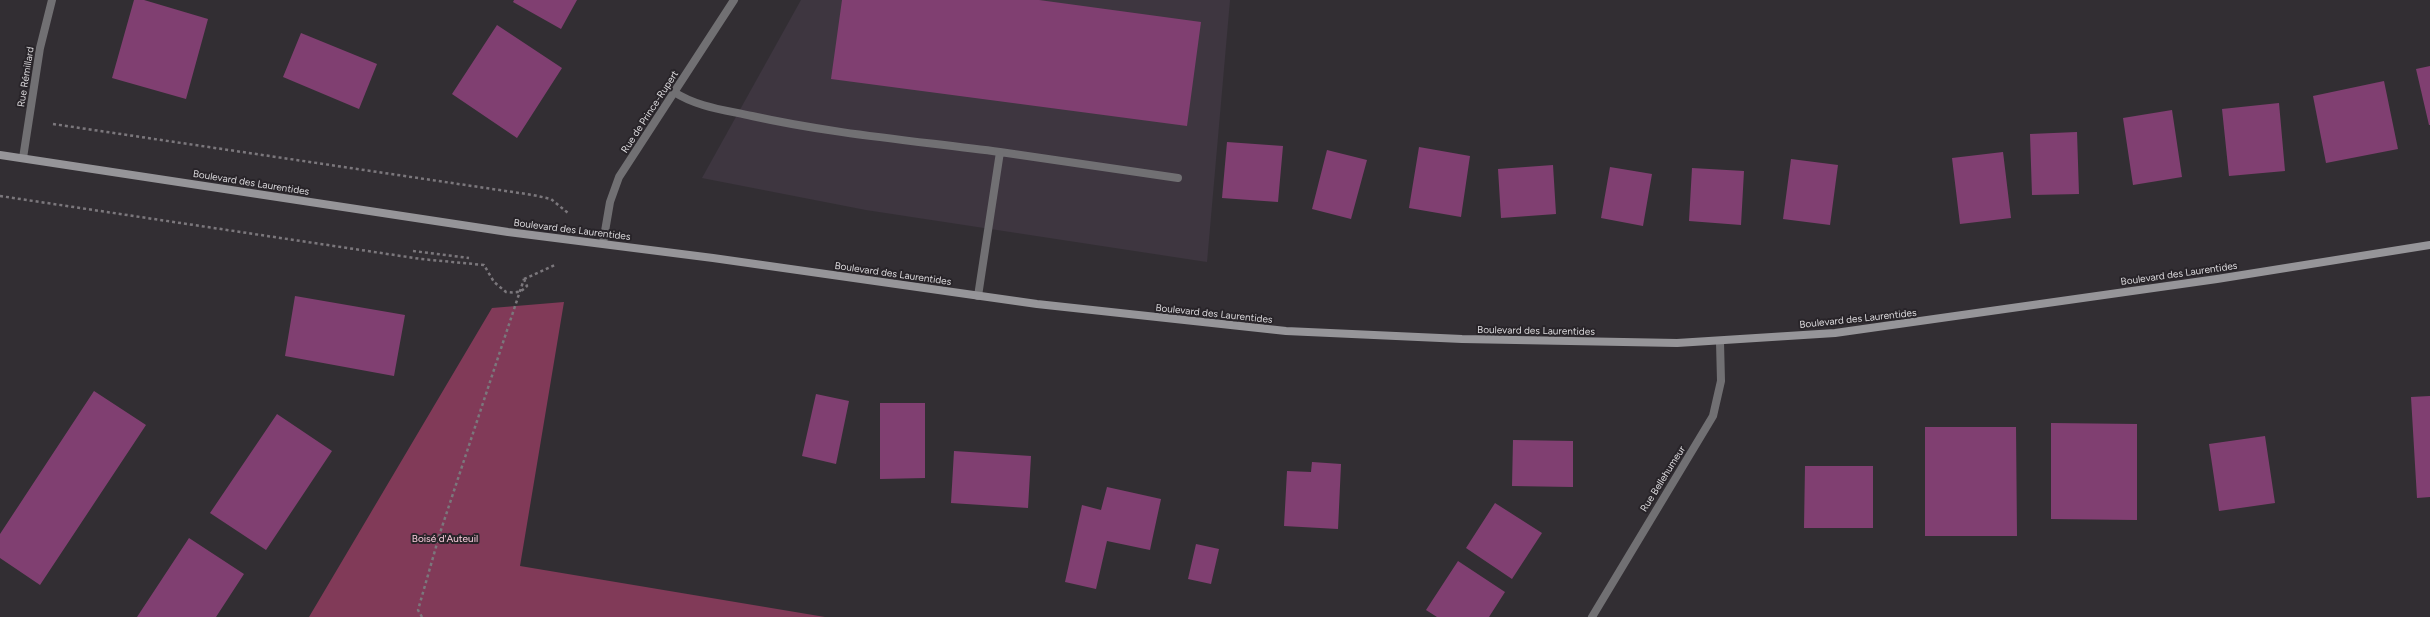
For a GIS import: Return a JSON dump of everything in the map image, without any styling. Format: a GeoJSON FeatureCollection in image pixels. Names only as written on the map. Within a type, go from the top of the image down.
{"type":"FeatureCollection","features":[{"type":"Feature","properties":{"kind":"street","name":"Rue Rémillard"},"geometry":{"type":"LineString","coordinates":[[23,158],[40,48],[52,0]]}},
{"type":"Feature","properties":{"kind":"street","name":"Rue de Prince-Rupert"},"geometry":{"type":"LineString","coordinates":[[603,243],[611,197],[619,177],[734,0]]}},
{"type":"Feature","properties":{"kind":"street"},"geometry":{"type":"LineString","coordinates":[[674,92],[684,98],[711,107],[797,126],[1000,152],[1178,178]]}},
{"type":"Feature","properties":{"kind":"street"},"geometry":{"type":"LineString","coordinates":[[978,296],[1000,152]]}},
{"type":"Feature","properties":{"kind":"street","name":"Boulevard des Laurentides"},"geometry":{"type":"LineString","coordinates":[[0,155],[508,232],[603,243],[978,296],[1168,320],[1293,331],[1462,339],[1613,343],[1720,342],[1835,333],[1936,320],[2232,277],[2430,245]]}},
{"type":"Feature","properties":{"kind":"street","name":"Rue Bellehumeur"},"geometry":{"type":"LineString","coordinates":[[1592,617],[1713,416],[1721,381],[1720,342]]}},
{"type":"Feature","properties":{"kind":"path"},"geometry":{"type":"LineString","coordinates":[[107,132],[551,199]]}},
{"type":"Feature","properties":{"kind":"path"},"geometry":{"type":"LineString","coordinates":[[0,196],[421,259],[484,265],[499,289],[506,292],[519,292],[527,286],[524,279],[519,292],[440,533],[418,610],[422,617]]}},
{"type":"Feature","properties":{"kind":"path"},"geometry":{"type":"LineString","coordinates":[[413,251],[469,258]]}},
{"type":"Feature","properties":{"kind":"shaded area"},"geometry":{"type":"Polygon","coordinates":[[[801,0],[1230,0],[1207,262],[866,210],[702,178],[801,0]]]}},
{"type":"Feature","properties":{"kind":"green space","name":"Boisé d'Auteuil"},"geometry":{"type":"Polygon","coordinates":[[[564,302],[520,566],[825,617],[309,617],[492,308],[564,302]]]}},
{"type":"Feature","properties":{"kind":"building"},"geometry":{"type":"Polygon","coordinates":[[[134,0],[144,0],[208,19],[186,99],[112,78],[134,0]]]}},
{"type":"Feature","properties":{"kind":"building"},"geometry":{"type":"Polygon","coordinates":[[[514,0],[577,0],[561,29],[513,2],[514,0]]]}},
{"type":"Feature","properties":{"kind":"building"},"geometry":{"type":"Polygon","coordinates":[[[842,0],[1039,0],[1201,22],[1187,126],[831,79],[842,0]]]}},
{"type":"Feature","properties":{"kind":"building"},"geometry":{"type":"Polygon","coordinates":[[[497,25],[562,68],[517,138],[452,94],[497,25]]]}},
{"type":"Feature","properties":{"kind":"building"},"geometry":{"type":"Polygon","coordinates":[[[301,33],[377,64],[359,109],[283,77],[301,33]]]}},
{"type":"Feature","properties":{"kind":"building"},"geometry":{"type":"Polygon","coordinates":[[[2430,66],[2430,125],[2429,125],[2416,69],[2430,66]]]}},
{"type":"Feature","properties":{"kind":"building"},"geometry":{"type":"Polygon","coordinates":[[[2384,81],[2398,149],[2326,163],[2313,96],[2384,81]]]}},
{"type":"Feature","properties":{"kind":"building"},"geometry":{"type":"Polygon","coordinates":[[[2279,103],[2285,171],[2229,176],[2222,109],[2279,103]]]}},
{"type":"Feature","properties":{"kind":"building"},"geometry":{"type":"Polygon","coordinates":[[[2172,110],[2182,177],[2133,185],[2123,118],[2172,110]]]}},
{"type":"Feature","properties":{"kind":"building"},"geometry":{"type":"Polygon","coordinates":[[[2077,132],[2079,194],[2032,195],[2030,134],[2077,132]]]}},
{"type":"Feature","properties":{"kind":"building"},"geometry":{"type":"Polygon","coordinates":[[[1227,142],[1283,146],[1278,202],[1222,198],[1227,142]]]}},
{"type":"Feature","properties":{"kind":"building"},"geometry":{"type":"Polygon","coordinates":[[[1419,147],[1470,156],[1461,217],[1409,208],[1419,147]]]}},
{"type":"Feature","properties":{"kind":"building"},"geometry":{"type":"Polygon","coordinates":[[[1327,150],[1367,160],[1351,219],[1312,209],[1327,150]]]}},
{"type":"Feature","properties":{"kind":"building"},"geometry":{"type":"Polygon","coordinates":[[[2003,152],[2011,218],[1960,224],[1952,158],[2003,152]]]}},
{"type":"Feature","properties":{"kind":"building"},"geometry":{"type":"Polygon","coordinates":[[[1791,159],[1838,165],[1830,225],[1783,219],[1791,159]]]}},
{"type":"Feature","properties":{"kind":"building"},"geometry":{"type":"Polygon","coordinates":[[[1553,165],[1556,214],[1501,218],[1498,169],[1553,165]]]}},
{"type":"Feature","properties":{"kind":"building"},"geometry":{"type":"Polygon","coordinates":[[[1610,167],[1652,174],[1643,226],[1601,218],[1610,167]]]}},
{"type":"Feature","properties":{"kind":"building"},"geometry":{"type":"Polygon","coordinates":[[[1692,168],[1744,171],[1741,225],[1689,221],[1692,168]]]}},
{"type":"Feature","properties":{"kind":"building"},"geometry":{"type":"Polygon","coordinates":[[[295,296],[405,315],[394,376],[285,356],[295,296]]]}},
{"type":"Feature","properties":{"kind":"building"},"geometry":{"type":"Polygon","coordinates":[[[94,391],[146,425],[40,585],[0,558],[0,534],[94,391]]]}},
{"type":"Feature","properties":{"kind":"building"},"geometry":{"type":"Polygon","coordinates":[[[816,394],[849,401],[836,464],[802,456],[816,394]]]}},
{"type":"Feature","properties":{"kind":"building"},"geometry":{"type":"Polygon","coordinates":[[[2430,396],[2430,497],[2417,498],[2411,397],[2430,396]]]}},
{"type":"Feature","properties":{"kind":"building"},"geometry":{"type":"Polygon","coordinates":[[[880,403],[925,403],[925,478],[880,479],[880,403]]]}},
{"type":"Feature","properties":{"kind":"building"},"geometry":{"type":"Polygon","coordinates":[[[277,414],[332,451],[266,550],[210,513],[277,414]]]}},
{"type":"Feature","properties":{"kind":"building"},"geometry":{"type":"Polygon","coordinates":[[[2051,423],[2137,424],[2137,520],[2051,519],[2051,423]]]}},
{"type":"Feature","properties":{"kind":"building"},"geometry":{"type":"Polygon","coordinates":[[[1925,427],[2016,427],[2017,536],[1925,536],[1925,427]]]}},
{"type":"Feature","properties":{"kind":"building"},"geometry":{"type":"Polygon","coordinates":[[[2265,436],[2275,503],[2219,511],[2209,444],[2265,436]]]}},
{"type":"Feature","properties":{"kind":"building"},"geometry":{"type":"Polygon","coordinates":[[[1513,440],[1573,441],[1573,487],[1512,486],[1513,440]]]}},
{"type":"Feature","properties":{"kind":"building"},"geometry":{"type":"Polygon","coordinates":[[[954,451],[1031,456],[1028,508],[951,503],[954,451]]]}},
{"type":"Feature","properties":{"kind":"building"},"geometry":{"type":"Polygon","coordinates":[[[1312,462],[1341,464],[1338,529],[1284,526],[1287,471],[1311,472],[1312,462]]]}},
{"type":"Feature","properties":{"kind":"building"},"geometry":{"type":"Polygon","coordinates":[[[1805,466],[1873,466],[1873,528],[1804,528],[1805,466]]]}},
{"type":"Feature","properties":{"kind":"building"},"geometry":{"type":"Polygon","coordinates":[[[1107,487],[1161,499],[1150,550],[1107,541],[1096,589],[1065,582],[1082,505],[1101,510],[1107,487]]]}},
{"type":"Feature","properties":{"kind":"building"},"geometry":{"type":"Polygon","coordinates":[[[1495,503],[1542,533],[1512,579],[1466,548],[1495,503]]]}},
{"type":"Feature","properties":{"kind":"building"},"geometry":{"type":"Polygon","coordinates":[[[189,538],[244,574],[216,617],[137,617],[189,538]]]}},
{"type":"Feature","properties":{"kind":"building"},"geometry":{"type":"Polygon","coordinates":[[[1196,544],[1219,549],[1211,584],[1188,579],[1196,544]]]}},
{"type":"Feature","properties":{"kind":"building"},"geometry":{"type":"Polygon","coordinates":[[[1458,561],[1505,592],[1489,617],[1437,617],[1426,610],[1458,561]]]}}]}
